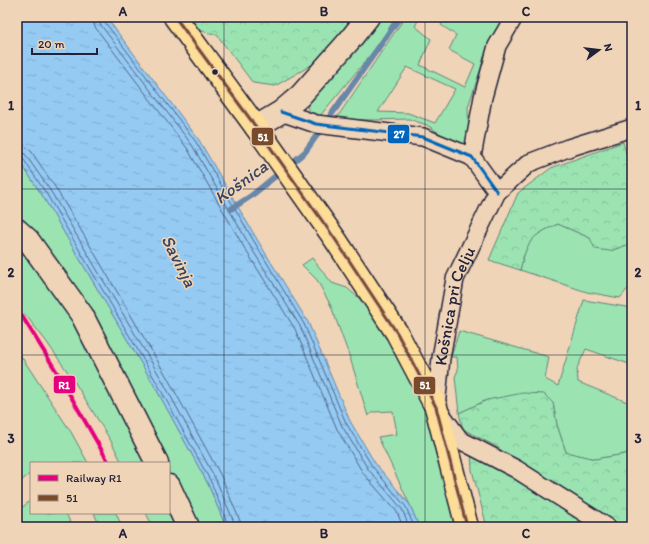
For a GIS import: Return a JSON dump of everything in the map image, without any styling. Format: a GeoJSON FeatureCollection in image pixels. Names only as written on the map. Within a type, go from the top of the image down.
{"type":"FeatureCollection","features":[{"type":"Feature","properties":{"kind":"main road"},"geometry":{"type":"LineString","coordinates":[[175,17],[256,127],[335,240],[397,333],[436,407],[467,527]]}},
{"type":"Feature","properties":{"kind":"street"},"geometry":{"type":"LineString","coordinates":[[256,127],[281,112],[300,96],[349,41],[368,17]]}},
{"type":"Feature","properties":{"kind":"street"},"geometry":{"type":"LineString","coordinates":[[472,157],[483,97],[497,46],[514,17]]}},
{"type":"Feature","properties":{"kind":"street"},"geometry":{"type":"LineString","coordinates":[[281,112],[316,124],[423,137],[472,157],[498,192]]}},
{"type":"Feature","properties":{"kind":"street","name":"Košnica pri Celju"},"geometry":{"type":"LineString","coordinates":[[436,407],[441,358],[455,279],[498,192],[529,164],[568,148],[632,128]]}},
{"type":"Feature","properties":{"kind":"street"},"geometry":{"type":"LineString","coordinates":[[17,230],[28,240],[82,315],[156,462]]}},
{"type":"Feature","properties":{"kind":"street"},"geometry":{"type":"LineString","coordinates":[[436,407],[460,440],[516,469],[607,527]]}},
{"type":"Feature","properties":{"kind":"street"},"geometry":{"type":"LineString","coordinates":[[170,488],[188,527]]}},
{"type":"Feature","properties":{"kind":"green space"},"geometry":{"type":"Polygon","coordinates":[[[189,17],[358,17],[315,63],[275,86],[253,83],[217,35],[198,30],[189,17]]]}},
{"type":"Feature","properties":{"kind":"green space"},"geometry":{"type":"Polygon","coordinates":[[[381,17],[396,17],[376,48],[319,117],[309,112],[306,102],[358,45],[381,17]]]}},
{"type":"Feature","properties":{"kind":"green space"},"geometry":{"type":"Polygon","coordinates":[[[405,17],[420,17],[415,26],[431,39],[420,65],[465,87],[475,64],[449,50],[456,35],[441,25],[446,17],[507,17],[488,47],[468,107],[469,145],[460,147],[427,125],[409,119],[336,119],[405,17]],[[407,67],[378,112],[408,113],[435,123],[455,89],[407,67]]]}},
{"type":"Feature","properties":{"kind":"green space"},"geometry":{"type":"Polygon","coordinates":[[[623,142],[630,167],[632,167],[632,243],[610,251],[595,249],[590,238],[558,224],[541,232],[531,241],[525,253],[520,270],[489,260],[518,193],[551,168],[623,142]]]}},
{"type":"Feature","properties":{"kind":"green space"},"geometry":{"type":"Polygon","coordinates":[[[17,157],[42,195],[154,385],[208,484],[226,527],[193,527],[170,475],[170,462],[163,462],[17,225],[17,157]]]}},
{"type":"Feature","properties":{"kind":"green space"},"geometry":{"type":"Polygon","coordinates":[[[558,224],[590,238],[610,251],[632,243],[632,284],[620,298],[587,292],[520,270],[525,252],[531,241],[541,232],[558,224]]]}},
{"type":"Feature","properties":{"kind":"green space"},"geometry":{"type":"Polygon","coordinates":[[[17,241],[55,288],[149,462],[122,462],[111,441],[74,381],[46,341],[17,304],[17,241]]]}},
{"type":"Feature","properties":{"kind":"green space"},"geometry":{"type":"Polygon","coordinates":[[[312,258],[332,283],[347,288],[368,306],[384,329],[424,403],[457,527],[419,527],[378,437],[397,434],[393,411],[373,412],[368,416],[350,358],[331,306],[317,280],[302,265],[312,258]]]}},
{"type":"Feature","properties":{"kind":"green space"},"geometry":{"type":"Polygon","coordinates":[[[584,300],[632,308],[632,365],[586,349],[577,368],[578,382],[632,404],[632,451],[625,454],[595,459],[566,452],[557,425],[553,403],[487,400],[459,413],[455,377],[458,370],[457,357],[451,357],[459,331],[549,357],[545,379],[558,386],[584,300]]]}},
{"type":"Feature","properties":{"kind":"green space"},"geometry":{"type":"Polygon","coordinates":[[[17,350],[71,432],[87,462],[30,462],[30,474],[17,484],[17,350]]]}},
{"type":"Feature","properties":{"kind":"green space"},"geometry":{"type":"Polygon","coordinates":[[[523,393],[544,394],[553,403],[557,425],[566,452],[595,459],[625,454],[632,451],[632,527],[613,527],[495,446],[463,429],[459,413],[487,400],[523,393]]]}},
{"type":"Feature","properties":{"kind":"green space"},"geometry":{"type":"Polygon","coordinates":[[[471,452],[574,512],[596,527],[487,527],[472,470],[471,452]]]}},
{"type":"Feature","properties":{"kind":"green space"},"geometry":{"type":"Polygon","coordinates":[[[30,501],[30,514],[66,514],[72,527],[17,527],[17,510],[18,511],[30,501]]]}},
{"type":"Feature","properties":{"kind":"green space"},"geometry":{"type":"Polygon","coordinates":[[[170,503],[181,527],[153,527],[146,514],[170,514],[170,503]]]}},
{"type":"Feature","properties":{"kind":"green space"},"geometry":{"type":"Polygon","coordinates":[[[94,514],[116,514],[122,527],[100,527],[94,514]]]}},
{"type":"Feature","properties":{"kind":"water","name":"Savinja"},"geometry":{"type":"Polygon","coordinates":[[[17,17],[106,17],[199,140],[258,241],[308,322],[350,421],[375,463],[410,505],[419,527],[226,527],[208,484],[154,385],[42,195],[17,157],[17,17]]]}},
{"type":"Feature","properties":{"kind":"waterway","name":"Košnica"},"geometry":{"type":"LineString","coordinates":[[231,209],[251,196],[305,152],[400,17]]}},
{"type":"Feature","properties":{"kind":"rail line","name":"R1"},"geometry":{"type":"LineString","coordinates":[[17,308],[58,374],[108,462]]}},
{"type":"Feature","properties":{"kind":"transit line","name":"51"},"geometry":{"type":"LineString","coordinates":[[175,17],[256,127],[335,239],[397,333],[436,407],[467,527]]}},
{"type":"Feature","properties":{"kind":"transit line","name":"27"},"geometry":{"type":"LineString","coordinates":[[281,112],[316,124],[423,137],[472,157],[497,192]]}}]}
